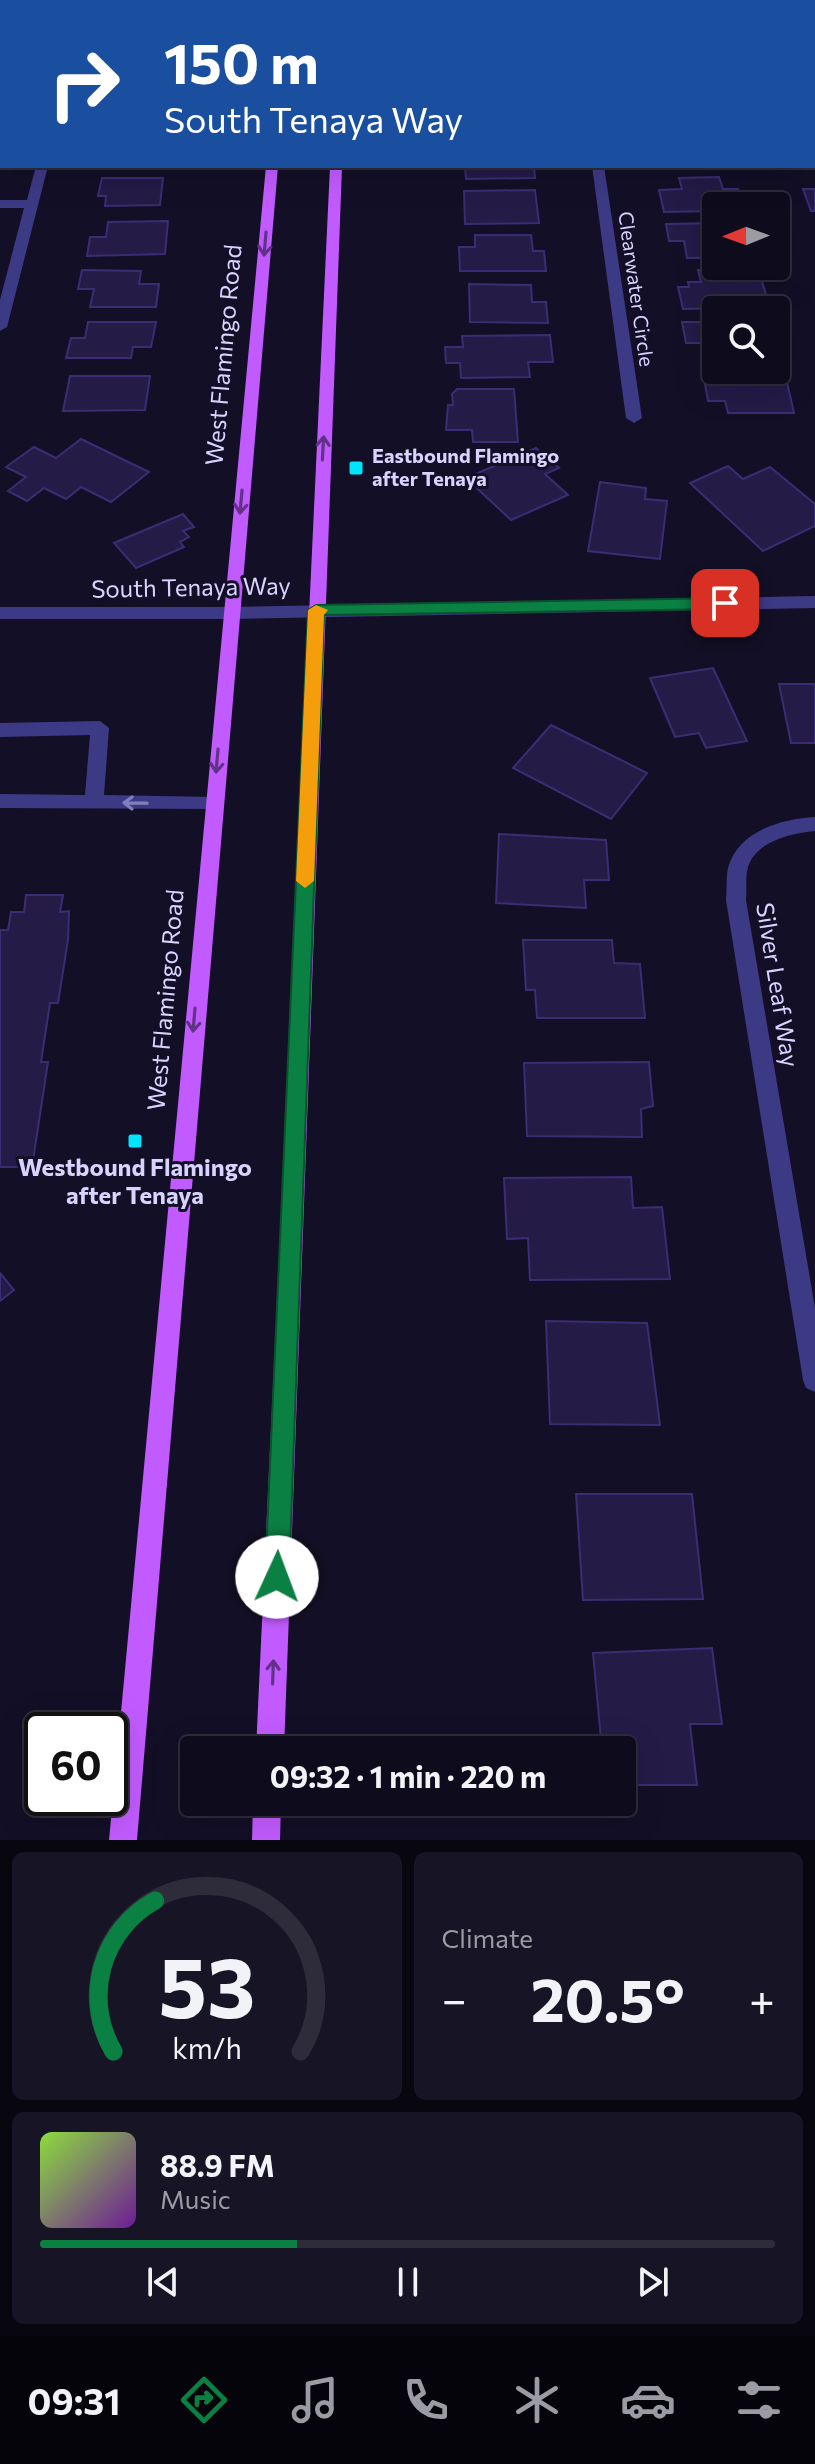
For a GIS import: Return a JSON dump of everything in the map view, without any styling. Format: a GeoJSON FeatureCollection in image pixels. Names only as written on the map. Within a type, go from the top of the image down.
{"type":"FeatureCollection","features":[{"type":"Feature","properties":{"kind":"main road","name":"West Flamingo Road"},"geometry":{"type":"LineString","coordinates":[[123,1840],[272,168]]}},
{"type":"Feature","properties":{"kind":"main road"},"geometry":{"type":"LineString","coordinates":[[271,1736],[336,168]]}},
{"type":"Feature","properties":{"kind":"main road"},"geometry":{"type":"LineString","coordinates":[[266,1840],[267,1816]]}},
{"type":"Feature","properties":{"kind":"street"},"geometry":{"type":"LineString","coordinates":[[0,327],[41,168]]}},
{"type":"Feature","properties":{"kind":"street","name":"Clearwater Circle"},"geometry":{"type":"LineString","coordinates":[[598,168],[634,418]]}},
{"type":"Feature","properties":{"kind":"street"},"geometry":{"type":"LineString","coordinates":[[0,204],[32,204]]}},
{"type":"Feature","properties":{"kind":"street","name":"South Tenaya Way"},"geometry":{"type":"LineString","coordinates":[[0,613],[231,613],[815,602]]}},
{"type":"Feature","properties":{"kind":"street"},"geometry":{"type":"LineString","coordinates":[[0,730],[100,728],[94,802]]}},
{"type":"Feature","properties":{"kind":"street"},"geometry":{"type":"LineString","coordinates":[[0,801],[213,804]]}},
{"type":"Feature","properties":{"kind":"street","name":"Silver Leaf Way"},"geometry":{"type":"LineString","coordinates":[[815,824],[791,825],[757,841],[738,865],[736,900],[815,1380]]}},
{"type":"Feature","properties":{"kind":"building"},"geometry":{"type":"Polygon","coordinates":[[[465,168],[534,168],[535,178],[466,179],[465,168]]]}},
{"type":"Feature","properties":{"kind":"building"},"geometry":{"type":"Polygon","coordinates":[[[719,177],[723,189],[738,189],[739,192],[702,192],[702,211],[664,212],[659,190],[682,189],[679,178],[719,177]]]}},
{"type":"Feature","properties":{"kind":"building"},"geometry":{"type":"Polygon","coordinates":[[[102,178],[163,178],[160,205],[105,206],[106,196],[98,196],[102,178]]]}},
{"type":"Feature","properties":{"kind":"building"},"geometry":{"type":"Polygon","coordinates":[[[803,189],[815,189],[815,211],[811,211],[803,189]]]}},
{"type":"Feature","properties":{"kind":"building"},"geometry":{"type":"Polygon","coordinates":[[[535,190],[539,223],[465,224],[464,191],[535,190]]]}},
{"type":"Feature","properties":{"kind":"building"},"geometry":{"type":"Polygon","coordinates":[[[168,221],[165,254],[87,256],[90,237],[106,237],[108,222],[168,221]]]}},
{"type":"Feature","properties":{"kind":"building"},"geometry":{"type":"Polygon","coordinates":[[[702,223],[702,258],[687,258],[684,241],[669,241],[666,224],[702,223]]]}},
{"type":"Feature","properties":{"kind":"building"},"geometry":{"type":"Polygon","coordinates":[[[475,235],[531,235],[533,251],[544,251],[546,271],[460,271],[459,247],[475,247],[475,235]]]}},
{"type":"Feature","properties":{"kind":"building"},"geometry":{"type":"Polygon","coordinates":[[[82,270],[141,271],[139,284],[159,284],[156,307],[90,307],[94,289],[78,289],[82,270]]]}},
{"type":"Feature","properties":{"kind":"building"},"geometry":{"type":"Polygon","coordinates":[[[698,270],[702,270],[702,280],[761,280],[767,296],[702,296],[702,309],[683,309],[678,287],[689,287],[688,282],[701,282],[698,270]]]}},
{"type":"Feature","properties":{"kind":"building"},"geometry":{"type":"Polygon","coordinates":[[[469,284],[531,285],[532,302],[546,302],[548,323],[470,322],[469,284]]]}},
{"type":"Feature","properties":{"kind":"building"},"geometry":{"type":"Polygon","coordinates":[[[88,322],[156,322],[151,347],[133,347],[131,358],[66,358],[71,338],[85,338],[88,322]]]}},
{"type":"Feature","properties":{"kind":"building"},"geometry":{"type":"Polygon","coordinates":[[[682,322],[702,322],[702,343],[686,343],[682,322]]]}},
{"type":"Feature","properties":{"kind":"building"},"geometry":{"type":"Polygon","coordinates":[[[550,335],[553,362],[528,362],[530,377],[461,378],[460,363],[446,363],[445,347],[463,347],[462,336],[550,335]]]}},
{"type":"Feature","properties":{"kind":"building"},"geometry":{"type":"Polygon","coordinates":[[[70,376],[150,376],[145,410],[63,411],[70,376]]]}},
{"type":"Feature","properties":{"kind":"building"},"geometry":{"type":"Polygon","coordinates":[[[705,384],[787,384],[794,413],[728,413],[725,401],[708,401],[705,384]]]}},
{"type":"Feature","properties":{"kind":"building"},"geometry":{"type":"Polygon","coordinates":[[[457,389],[514,389],[518,442],[473,442],[472,430],[446,430],[448,405],[453,405],[452,394],[457,389]]]}},
{"type":"Feature","properties":{"kind":"building"},"geometry":{"type":"Polygon","coordinates":[[[81,439],[149,472],[111,502],[81,487],[66,499],[44,488],[27,501],[8,491],[26,477],[6,467],[34,447],[56,458],[81,439]]]}},
{"type":"Feature","properties":{"kind":"building"},"geometry":{"type":"Polygon","coordinates":[[[536,448],[559,468],[545,474],[568,495],[511,520],[466,478],[536,448]]]}},
{"type":"Feature","properties":{"kind":"building"},"geometry":{"type":"Polygon","coordinates":[[[728,466],[743,479],[770,467],[815,504],[815,526],[763,551],[690,483],[728,466]]]}},
{"type":"Feature","properties":{"kind":"building"},"geometry":{"type":"Polygon","coordinates":[[[600,482],[646,488],[645,499],[667,501],[660,559],[588,551],[600,482]]]}},
{"type":"Feature","properties":{"kind":"building"},"geometry":{"type":"Polygon","coordinates":[[[183,514],[194,527],[183,531],[189,537],[180,542],[184,547],[136,568],[114,543],[183,514]]]}},
{"type":"Feature","properties":{"kind":"building"},"geometry":{"type":"Polygon","coordinates":[[[713,668],[747,741],[706,748],[699,733],[675,737],[650,678],[713,668]]]}},
{"type":"Feature","properties":{"kind":"building"},"geometry":{"type":"Polygon","coordinates":[[[779,684],[815,684],[815,743],[791,743],[779,684]]]}},
{"type":"Feature","properties":{"kind":"building"},"geometry":{"type":"Polygon","coordinates":[[[551,725],[647,773],[611,819],[513,768],[551,725]]]}},
{"type":"Feature","properties":{"kind":"building"},"geometry":{"type":"Polygon","coordinates":[[[499,834],[606,840],[609,880],[584,880],[586,908],[496,903],[499,834]]]}},
{"type":"Feature","properties":{"kind":"building"},"geometry":{"type":"Polygon","coordinates":[[[26,895],[63,895],[60,912],[69,911],[68,940],[58,1003],[50,1003],[41,1062],[48,1062],[32,1167],[0,1167],[0,930],[8,930],[11,912],[24,912],[26,895]]]}},
{"type":"Feature","properties":{"kind":"building"},"geometry":{"type":"Polygon","coordinates":[[[523,940],[612,940],[614,963],[640,964],[645,1018],[537,1018],[535,990],[526,990],[523,940]]]}},
{"type":"Feature","properties":{"kind":"building"},"geometry":{"type":"Polygon","coordinates":[[[649,1062],[653,1106],[641,1109],[642,1137],[527,1136],[524,1063],[649,1062]]]}},
{"type":"Feature","properties":{"kind":"building"},"geometry":{"type":"Polygon","coordinates":[[[631,1177],[633,1208],[662,1207],[670,1279],[530,1280],[528,1238],[507,1239],[504,1178],[631,1177]]]}},
{"type":"Feature","properties":{"kind":"building"},"geometry":{"type":"Polygon","coordinates":[[[0,1273],[14,1290],[0,1301],[0,1273]]]}},
{"type":"Feature","properties":{"kind":"building"},"geometry":{"type":"Polygon","coordinates":[[[546,1321],[647,1323],[660,1425],[550,1424],[546,1321]]]}},
{"type":"Feature","properties":{"kind":"building"},"geometry":{"type":"Polygon","coordinates":[[[576,1494],[692,1494],[703,1599],[583,1600],[576,1494]]]}},
{"type":"Feature","properties":{"kind":"building"},"geometry":{"type":"Polygon","coordinates":[[[712,1648],[722,1724],[690,1724],[697,1785],[636,1785],[636,1736],[601,1736],[593,1653],[712,1648]]]}},
{"type":"Feature","properties":{"kind":"slow traffic"},"geometry":{"type":"LineString","coordinates":[[305,881],[316,610],[320,610]]}},
{"type":"Feature","properties":{"kind":"place","name":"Eastbound Flamingo after Tenaya"},"geometry":{"type":"Point","coordinates":[356,468]}},
{"type":"Feature","properties":{"kind":"place","name":"Westbound Flamingo after Tenaya"},"geometry":{"type":"Point","coordinates":[135,1141]}},
{"type":"Feature","properties":{"kind":"route"},"geometry":{"type":"LineString","coordinates":[[277,1577],[316,610],[725,603]]}}]}
